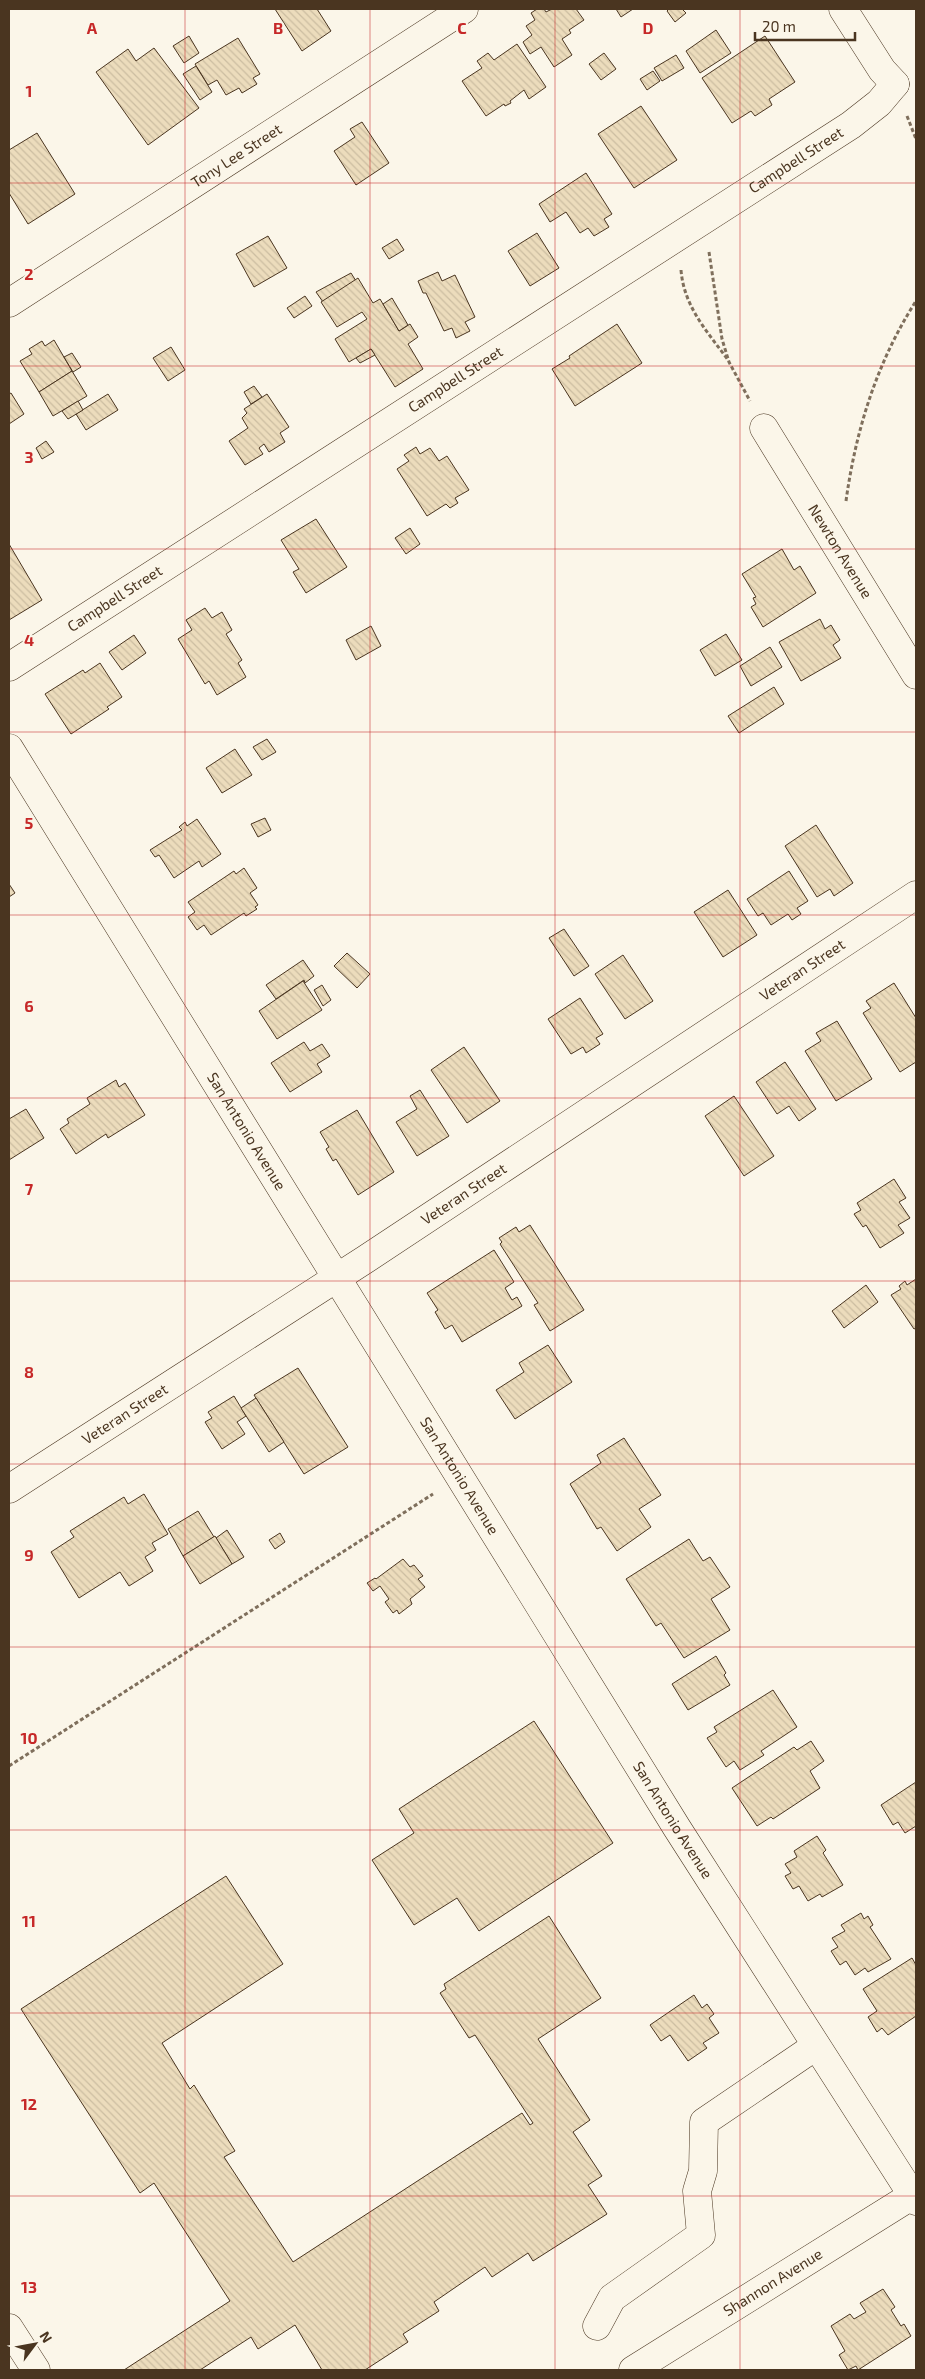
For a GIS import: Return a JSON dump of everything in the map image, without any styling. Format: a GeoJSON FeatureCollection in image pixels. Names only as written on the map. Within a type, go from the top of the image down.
{"type":"FeatureCollection","features":[{"type":"Feature","properties":{"kind":"street","name":"Tony Lee Street"},"geometry":{"type":"LineString","coordinates":[[9,304],[464,9]]}},
{"type":"Feature","properties":{"kind":"street"},"geometry":{"type":"LineString","coordinates":[[843,9],[882,70],[906,86]]}},
{"type":"Feature","properties":{"kind":"street","name":"Campbell Street"},"geometry":{"type":"LineString","coordinates":[[9,667],[851,125],[879,103],[906,86]]}},
{"type":"Feature","properties":{"kind":"street","name":"Newton Avenue"},"geometry":{"type":"LineString","coordinates":[[764,428],[916,675]]}},
{"type":"Feature","properties":{"kind":"street","name":"San Antonio Avenue"},"geometry":{"type":"LineString","coordinates":[[9,748],[677,1828],[914,2198]]}},
{"type":"Feature","properties":{"kind":"street","name":"Veteran Street"},"geometry":{"type":"LineString","coordinates":[[9,1489],[337,1276],[916,895]]}},
{"type":"Feature","properties":{"kind":"street"},"geometry":{"type":"LineString","coordinates":[[598,2326],[612,2298],[702,2235],[697,2191],[703,2171],[704,2122],[816,2046]]}},
{"type":"Feature","properties":{"kind":"street","name":"Shannon Avenue"},"geometry":{"type":"LineString","coordinates":[[633,2370],[914,2198]]}},
{"type":"Feature","properties":{"kind":"street"},"geometry":{"type":"LineString","coordinates":[[9,2328],[36,2370]]}},
{"type":"Feature","properties":{"kind":"path"},"geometry":{"type":"LineString","coordinates":[[687,230],[710,253],[722,339],[729,362]]}},
{"type":"Feature","properties":{"kind":"path"},"geometry":{"type":"LineString","coordinates":[[687,230],[686,299],[694,315],[729,362],[764,428]]}},
{"type":"Feature","properties":{"kind":"path"},"geometry":{"type":"LineString","coordinates":[[842,554],[842,528],[850,471],[867,404],[887,354],[916,301]]}},
{"type":"Feature","properties":{"kind":"path"},"geometry":{"type":"LineString","coordinates":[[9,1766],[460,1477]]}},
{"type":"Feature","properties":{"kind":"building"},"geometry":{"type":"Polygon","coordinates":[[[275,9],[317,9],[331,31],[302,51],[275,9]]]}},
{"type":"Feature","properties":{"kind":"building"},"geometry":{"type":"Polygon","coordinates":[[[537,9],[544,9],[546,12],[552,9],[576,9],[584,20],[569,30],[571,33],[562,39],[572,55],[554,67],[541,47],[530,54],[523,42],[532,35],[526,26],[535,20],[531,13],[537,9]]]}},
{"type":"Feature","properties":{"kind":"building"},"geometry":{"type":"Polygon","coordinates":[[[616,9],[633,9],[621,17],[616,9]]]}},
{"type":"Feature","properties":{"kind":"building"},"geometry":{"type":"Polygon","coordinates":[[[669,9],[682,9],[686,13],[675,22],[667,11],[669,9]]]}},
{"type":"Feature","properties":{"kind":"building"},"geometry":{"type":"Polygon","coordinates":[[[716,30],[731,53],[700,73],[686,51],[716,30]]]}},
{"type":"Feature","properties":{"kind":"building"},"geometry":{"type":"Polygon","coordinates":[[[189,36],[199,53],[184,63],[173,46],[189,36]]]}},
{"type":"Feature","properties":{"kind":"building"},"geometry":{"type":"Polygon","coordinates":[[[765,36],[795,82],[769,99],[772,105],[755,116],[751,111],[732,123],[702,78],[765,36]]]}},
{"type":"Feature","properties":{"kind":"building"},"geometry":{"type":"Polygon","coordinates":[[[238,38],[260,74],[253,78],[257,84],[242,93],[239,88],[226,95],[217,80],[208,85],[195,64],[238,38]]]}},
{"type":"Feature","properties":{"kind":"building"},"geometry":{"type":"Polygon","coordinates":[[[517,44],[546,87],[529,99],[524,90],[510,101],[511,103],[505,106],[504,104],[486,116],[462,81],[482,68],[477,61],[488,53],[494,60],[517,44]]]}},
{"type":"Feature","properties":{"kind":"building"},"geometry":{"type":"Polygon","coordinates":[[[154,48],[199,108],[148,145],[96,72],[128,49],[136,61],[154,48]]]}},
{"type":"Feature","properties":{"kind":"building"},"geometry":{"type":"Polygon","coordinates":[[[604,53],[616,69],[601,80],[589,64],[604,53]]]}},
{"type":"Feature","properties":{"kind":"building"},"geometry":{"type":"Polygon","coordinates":[[[676,55],[684,68],[662,81],[654,68],[676,55]]]}},
{"type":"Feature","properties":{"kind":"building"},"geometry":{"type":"Polygon","coordinates":[[[196,66],[212,92],[200,100],[183,74],[196,66]]]}},
{"type":"Feature","properties":{"kind":"building"},"geometry":{"type":"Polygon","coordinates":[[[653,71],[660,81],[647,90],[640,79],[653,71]]]}},
{"type":"Feature","properties":{"kind":"building"},"geometry":{"type":"Polygon","coordinates":[[[641,106],[677,160],[634,188],[598,134],[641,106]]]}},
{"type":"Feature","properties":{"kind":"building"},"geometry":{"type":"Polygon","coordinates":[[[362,122],[389,163],[356,185],[334,151],[355,137],[350,129],[362,122]]]}},
{"type":"Feature","properties":{"kind":"building"},"geometry":{"type":"Polygon","coordinates":[[[37,133],[75,194],[28,224],[9,193],[9,150],[37,133]]]}},
{"type":"Feature","properties":{"kind":"building"},"geometry":{"type":"Polygon","coordinates":[[[586,173],[612,214],[604,219],[609,227],[594,236],[588,228],[580,233],[566,212],[550,222],[539,204],[586,173]]]}},
{"type":"Feature","properties":{"kind":"building"},"geometry":{"type":"Polygon","coordinates":[[[537,233],[559,268],[530,286],[508,251],[537,233]]]}},
{"type":"Feature","properties":{"kind":"building"},"geometry":{"type":"Polygon","coordinates":[[[268,236],[287,268],[254,287],[236,254],[268,236]]]}},
{"type":"Feature","properties":{"kind":"building"},"geometry":{"type":"Polygon","coordinates":[[[397,239],[404,250],[389,259],[382,248],[397,239]]]}},
{"type":"Feature","properties":{"kind":"building"},"geometry":{"type":"Polygon","coordinates":[[[438,272],[442,281],[455,275],[475,317],[465,322],[470,331],[456,338],[452,328],[444,331],[426,293],[423,293],[418,281],[438,272]]]}},
{"type":"Feature","properties":{"kind":"building"},"geometry":{"type":"Polygon","coordinates":[[[351,273],[356,281],[323,302],[316,292],[351,273]]]}},
{"type":"Feature","properties":{"kind":"building"},"geometry":{"type":"Polygon","coordinates":[[[358,278],[373,303],[380,299],[399,331],[410,324],[418,337],[408,344],[423,369],[395,387],[371,349],[349,362],[335,339],[367,319],[362,312],[337,327],[321,302],[358,278]]]}},
{"type":"Feature","properties":{"kind":"building"},"geometry":{"type":"Polygon","coordinates":[[[305,296],[312,306],[294,318],[287,308],[305,296]]]}},
{"type":"Feature","properties":{"kind":"building"},"geometry":{"type":"Polygon","coordinates":[[[392,298],[408,325],[399,331],[383,304],[392,298]]]}},
{"type":"Feature","properties":{"kind":"building"},"geometry":{"type":"Polygon","coordinates":[[[617,324],[642,363],[575,406],[552,369],[617,324]]]}},
{"type":"Feature","properties":{"kind":"building"},"geometry":{"type":"Polygon","coordinates":[[[54,340],[72,371],[39,392],[20,361],[32,354],[29,349],[42,341],[45,346],[54,340]]]}},
{"type":"Feature","properties":{"kind":"building"},"geometry":{"type":"Polygon","coordinates":[[[171,347],[185,370],[168,381],[153,358],[171,347]]]}},
{"type":"Feature","properties":{"kind":"building"},"geometry":{"type":"Polygon","coordinates":[[[371,349],[375,355],[360,363],[356,358],[371,349]]]}},
{"type":"Feature","properties":{"kind":"building"},"geometry":{"type":"Polygon","coordinates":[[[72,353],[81,367],[73,372],[64,357],[72,353]]]}},
{"type":"Feature","properties":{"kind":"building"},"geometry":{"type":"Polygon","coordinates":[[[72,371],[87,396],[53,416],[39,392],[72,371]]]}},
{"type":"Feature","properties":{"kind":"building"},"geometry":{"type":"Polygon","coordinates":[[[254,386],[262,397],[251,404],[244,392],[254,386]]]}},
{"type":"Feature","properties":{"kind":"building"},"geometry":{"type":"Polygon","coordinates":[[[11,393],[24,414],[9,424],[9,394],[11,393]]]}},
{"type":"Feature","properties":{"kind":"building"},"geometry":{"type":"Polygon","coordinates":[[[108,394],[118,410],[86,430],[76,414],[108,394]]]}},
{"type":"Feature","properties":{"kind":"building"},"geometry":{"type":"Polygon","coordinates":[[[267,394],[289,427],[280,433],[285,442],[269,452],[264,444],[259,448],[263,454],[245,465],[229,441],[248,428],[242,418],[247,413],[244,409],[267,394]]]}},
{"type":"Feature","properties":{"kind":"building"},"geometry":{"type":"Polygon","coordinates":[[[78,401],[83,410],[68,419],[62,411],[78,401]]]}},
{"type":"Feature","properties":{"kind":"building"},"geometry":{"type":"Polygon","coordinates":[[[46,441],[54,452],[42,459],[36,448],[46,441]]]}},
{"type":"Feature","properties":{"kind":"building"},"geometry":{"type":"Polygon","coordinates":[[[416,447],[420,454],[430,448],[439,461],[447,456],[469,490],[455,498],[458,503],[450,508],[446,504],[427,516],[397,469],[409,461],[404,455],[416,447]]]}},
{"type":"Feature","properties":{"kind":"building"},"geometry":{"type":"Polygon","coordinates":[[[316,519],[347,567],[306,593],[293,572],[299,569],[281,540],[316,519]]]}},
{"type":"Feature","properties":{"kind":"building"},"geometry":{"type":"Polygon","coordinates":[[[410,528],[420,544],[406,554],[395,538],[410,528]]]}},
{"type":"Feature","properties":{"kind":"building"},"geometry":{"type":"Polygon","coordinates":[[[9,544],[42,600],[9,620],[9,544]]]}},
{"type":"Feature","properties":{"kind":"building"},"geometry":{"type":"Polygon","coordinates":[[[782,549],[794,570],[800,566],[816,593],[763,627],[751,607],[756,604],[753,598],[756,597],[742,574],[782,549]]]}},
{"type":"Feature","properties":{"kind":"building"},"geometry":{"type":"Polygon","coordinates":[[[205,608],[212,618],[222,612],[232,630],[226,634],[242,660],[238,663],[246,677],[217,695],[209,681],[205,684],[178,639],[192,630],[186,620],[205,608]]]}},
{"type":"Feature","properties":{"kind":"building"},"geometry":{"type":"Polygon","coordinates":[[[820,619],[825,629],[831,625],[840,640],[833,645],[841,658],[801,681],[779,642],[820,619]]]}},
{"type":"Feature","properties":{"kind":"building"},"geometry":{"type":"Polygon","coordinates":[[[371,626],[381,646],[356,660],[346,640],[371,626]]]}},
{"type":"Feature","properties":{"kind":"building"},"geometry":{"type":"Polygon","coordinates":[[[726,634],[742,660],[715,676],[700,650],[726,634]]]}},
{"type":"Feature","properties":{"kind":"building"},"geometry":{"type":"Polygon","coordinates":[[[134,635],[146,653],[122,670],[109,652],[134,635]]]}},
{"type":"Feature","properties":{"kind":"building"},"geometry":{"type":"Polygon","coordinates":[[[770,647],[782,667],[751,686],[740,666],[770,647]]]}},
{"type":"Feature","properties":{"kind":"building"},"geometry":{"type":"Polygon","coordinates":[[[100,663],[122,697],[107,707],[109,709],[71,734],[45,694],[83,670],[85,673],[100,663]]]}},
{"type":"Feature","properties":{"kind":"building"},"geometry":{"type":"Polygon","coordinates":[[[774,687],[784,704],[739,733],[728,716],[774,687]]]}},
{"type":"Feature","properties":{"kind":"building"},"geometry":{"type":"Polygon","coordinates":[[[267,739],[276,752],[262,760],[253,747],[267,739]]]}},
{"type":"Feature","properties":{"kind":"building"},"geometry":{"type":"Polygon","coordinates":[[[235,749],[252,775],[222,793],[206,768],[235,749]]]}},
{"type":"Feature","properties":{"kind":"building"},"geometry":{"type":"Polygon","coordinates":[[[265,818],[271,830],[258,837],[251,824],[265,818]]]}},
{"type":"Feature","properties":{"kind":"building"},"geometry":{"type":"Polygon","coordinates":[[[197,819],[221,854],[202,867],[199,861],[174,878],[159,855],[155,857],[150,850],[182,830],[179,827],[185,822],[187,826],[197,819]]]}},
{"type":"Feature","properties":{"kind":"building"},"geometry":{"type":"Polygon","coordinates":[[[816,825],[853,883],[834,896],[830,889],[817,897],[785,846],[816,825]]]}},
{"type":"Feature","properties":{"kind":"building"},"geometry":{"type":"Polygon","coordinates":[[[244,868],[257,888],[250,893],[258,905],[255,907],[257,909],[246,916],[244,913],[211,935],[204,925],[197,930],[188,917],[195,912],[188,902],[234,871],[236,874],[244,868]]]}},
{"type":"Feature","properties":{"kind":"building"},"geometry":{"type":"Polygon","coordinates":[[[789,871],[808,901],[797,908],[801,914],[792,920],[788,914],[771,925],[763,913],[758,916],[747,899],[789,871]]]}},
{"type":"Feature","properties":{"kind":"building"},"geometry":{"type":"Polygon","coordinates":[[[9,884],[15,893],[9,897],[9,884]]]}},
{"type":"Feature","properties":{"kind":"building"},"geometry":{"type":"Polygon","coordinates":[[[728,890],[757,935],[723,957],[694,912],[728,890]]]}},
{"type":"Feature","properties":{"kind":"building"},"geometry":{"type":"Polygon","coordinates":[[[564,929],[589,966],[574,976],[549,938],[564,929]]]}},
{"type":"Feature","properties":{"kind":"building"},"geometry":{"type":"Polygon","coordinates":[[[347,953],[370,974],[357,988],[334,966],[347,953]]]}},
{"type":"Feature","properties":{"kind":"building"},"geometry":{"type":"Polygon","coordinates":[[[623,955],[653,1001],[625,1019],[595,974],[623,955]]]}},
{"type":"Feature","properties":{"kind":"building"},"geometry":{"type":"Polygon","coordinates":[[[303,960],[314,976],[305,983],[304,980],[276,999],[266,985],[303,960]]]}},
{"type":"Feature","properties":{"kind":"building"},"geometry":{"type":"Polygon","coordinates":[[[303,981],[322,1010],[277,1039],[259,1011],[303,981]]]}},
{"type":"Feature","properties":{"kind":"building"},"geometry":{"type":"Polygon","coordinates":[[[894,983],[916,1018],[916,1062],[900,1072],[863,1013],[871,1008],[866,1001],[894,983]]]}},
{"type":"Feature","properties":{"kind":"building"},"geometry":{"type":"Polygon","coordinates":[[[322,985],[331,1000],[323,1006],[314,990],[322,985]]]}},
{"type":"Feature","properties":{"kind":"building"},"geometry":{"type":"Polygon","coordinates":[[[580,998],[603,1034],[596,1038],[600,1044],[586,1053],[583,1047],[571,1054],[548,1019],[580,998]]]}},
{"type":"Feature","properties":{"kind":"building"},"geometry":{"type":"Polygon","coordinates":[[[837,1021],[872,1079],[836,1101],[805,1051],[821,1041],[816,1033],[837,1021]]]}},
{"type":"Feature","properties":{"kind":"building"},"geometry":{"type":"Polygon","coordinates":[[[304,1042],[310,1051],[322,1044],[330,1056],[317,1064],[322,1072],[290,1092],[271,1063],[304,1042]]]}},
{"type":"Feature","properties":{"kind":"building"},"geometry":{"type":"Polygon","coordinates":[[[464,1047],[500,1101],[467,1123],[431,1070],[464,1047]]]}},
{"type":"Feature","properties":{"kind":"building"},"geometry":{"type":"Polygon","coordinates":[[[785,1062],[816,1109],[799,1121],[789,1106],[777,1114],[756,1082],[785,1062]]]}},
{"type":"Feature","properties":{"kind":"building"},"geometry":{"type":"Polygon","coordinates":[[[116,1080],[119,1087],[125,1083],[145,1115],[108,1138],[106,1134],[76,1154],[60,1129],[69,1123],[67,1119],[90,1104],[87,1098],[116,1080]]]}},
{"type":"Feature","properties":{"kind":"building"},"geometry":{"type":"Polygon","coordinates":[[[420,1090],[449,1136],[417,1156],[396,1122],[417,1109],[410,1096],[420,1090]]]}},
{"type":"Feature","properties":{"kind":"building"},"geometry":{"type":"Polygon","coordinates":[[[734,1096],[774,1156],[744,1176],[705,1116],[734,1096]]]}},
{"type":"Feature","properties":{"kind":"building"},"geometry":{"type":"Polygon","coordinates":[[[26,1109],[44,1138],[9,1160],[9,1119],[26,1109]]]}},
{"type":"Feature","properties":{"kind":"building"},"geometry":{"type":"Polygon","coordinates":[[[357,1110],[394,1172],[358,1195],[336,1159],[333,1161],[326,1149],[329,1147],[320,1132],[357,1110]]]}},
{"type":"Feature","properties":{"kind":"building"},"geometry":{"type":"Polygon","coordinates":[[[894,1179],[906,1198],[899,1202],[910,1218],[898,1225],[904,1233],[880,1248],[866,1225],[863,1227],[854,1214],[861,1210],[857,1203],[894,1179]]]}},
{"type":"Feature","properties":{"kind":"building"},"geometry":{"type":"Polygon","coordinates":[[[530,1225],[584,1310],[550,1331],[534,1305],[538,1303],[500,1244],[502,1242],[499,1238],[516,1227],[519,1232],[530,1225]]]}},
{"type":"Feature","properties":{"kind":"building"},"geometry":{"type":"Polygon","coordinates":[[[494,1250],[514,1282],[505,1288],[512,1300],[517,1297],[522,1306],[462,1342],[452,1325],[445,1329],[435,1312],[438,1310],[427,1293],[494,1250]]]}},
{"type":"Feature","properties":{"kind":"building"},"geometry":{"type":"Polygon","coordinates":[[[916,1279],[916,1328],[914,1329],[891,1295],[901,1289],[899,1286],[905,1281],[907,1285],[916,1279]]]}},
{"type":"Feature","properties":{"kind":"building"},"geometry":{"type":"Polygon","coordinates":[[[866,1285],[878,1302],[844,1328],[832,1311],[866,1285]]]}},
{"type":"Feature","properties":{"kind":"building"},"geometry":{"type":"Polygon","coordinates":[[[548,1345],[572,1382],[515,1419],[496,1390],[524,1372],[519,1363],[548,1345]]]}},
{"type":"Feature","properties":{"kind":"building"},"geometry":{"type":"Polygon","coordinates":[[[298,1368],[348,1447],[304,1474],[254,1395],[298,1368]]]}},
{"type":"Feature","properties":{"kind":"building"},"geometry":{"type":"Polygon","coordinates":[[[234,1396],[246,1416],[237,1422],[245,1434],[222,1449],[205,1422],[212,1418],[208,1412],[234,1396]]]}},
{"type":"Feature","properties":{"kind":"building"},"geometry":{"type":"Polygon","coordinates":[[[256,1398],[284,1442],[269,1452],[241,1408],[256,1398]]]}},
{"type":"Feature","properties":{"kind":"building"},"geometry":{"type":"Polygon","coordinates":[[[624,1438],[661,1495],[639,1509],[651,1527],[617,1551],[601,1527],[597,1529],[570,1484],[601,1463],[597,1455],[624,1438]]]}},
{"type":"Feature","properties":{"kind":"building"},"geometry":{"type":"Polygon","coordinates":[[[144,1494],[168,1534],[152,1543],[156,1550],[145,1557],[153,1571],[129,1586],[120,1572],[79,1598],[51,1552],[74,1537],[70,1531],[124,1497],[128,1504],[144,1494]]]}},
{"type":"Feature","properties":{"kind":"building"},"geometry":{"type":"Polygon","coordinates":[[[198,1511],[214,1537],[183,1556],[168,1529],[198,1511]]]}},
{"type":"Feature","properties":{"kind":"building"},"geometry":{"type":"Polygon","coordinates":[[[227,1530],[244,1557],[232,1564],[216,1538],[227,1530]]]}},
{"type":"Feature","properties":{"kind":"building"},"geometry":{"type":"Polygon","coordinates":[[[280,1533],[285,1542],[275,1549],[269,1540],[280,1533]]]}},
{"type":"Feature","properties":{"kind":"building"},"geometry":{"type":"Polygon","coordinates":[[[215,1536],[232,1564],[200,1584],[183,1556],[215,1536]]]}},
{"type":"Feature","properties":{"kind":"building"},"geometry":{"type":"Polygon","coordinates":[[[689,1539],[703,1561],[710,1557],[730,1587],[711,1599],[730,1630],[684,1658],[661,1623],[656,1626],[626,1579],[689,1539]]]}},
{"type":"Feature","properties":{"kind":"building"},"geometry":{"type":"Polygon","coordinates":[[[403,1559],[410,1567],[414,1565],[423,1576],[418,1579],[425,1587],[410,1599],[412,1604],[399,1614],[397,1610],[393,1613],[385,1602],[389,1599],[380,1586],[373,1591],[367,1583],[376,1579],[403,1559]]]}},
{"type":"Feature","properties":{"kind":"building"},"geometry":{"type":"Polygon","coordinates":[[[716,1656],[726,1673],[724,1675],[730,1685],[688,1710],[672,1684],[716,1656]]]}},
{"type":"Feature","properties":{"kind":"building"},"geometry":{"type":"Polygon","coordinates":[[[773,1690],[797,1727],[761,1751],[764,1755],[740,1770],[734,1761],[726,1767],[707,1738],[717,1732],[714,1727],[773,1690]]]}},
{"type":"Feature","properties":{"kind":"building"},"geometry":{"type":"Polygon","coordinates":[[[534,1721],[613,1843],[479,1931],[457,1898],[414,1925],[372,1860],[414,1833],[399,1809],[534,1721]]]}},
{"type":"Feature","properties":{"kind":"building"},"geometry":{"type":"Polygon","coordinates":[[[811,1741],[824,1761],[810,1771],[820,1788],[773,1819],[771,1817],[757,1826],[732,1788],[794,1747],[797,1750],[811,1741]]]}},
{"type":"Feature","properties":{"kind":"building"},"geometry":{"type":"Polygon","coordinates":[[[916,1782],[916,1826],[905,1833],[898,1822],[893,1825],[881,1805],[916,1782]]]}},
{"type":"Feature","properties":{"kind":"building"},"geometry":{"type":"Polygon","coordinates":[[[817,1836],[826,1850],[823,1853],[843,1885],[822,1897],[820,1894],[808,1901],[799,1886],[793,1889],[785,1876],[791,1873],[785,1864],[797,1857],[794,1851],[817,1836]]]}},
{"type":"Feature","properties":{"kind":"building"},"geometry":{"type":"Polygon","coordinates":[[[226,1876],[283,1964],[162,2043],[190,2089],[194,2085],[235,2151],[224,2157],[293,2262],[522,2113],[530,2125],[533,2123],[475,2035],[469,2038],[440,1993],[446,1989],[444,1984],[549,1916],[601,1998],[538,2039],[590,2120],[573,2132],[602,2176],[588,2185],[607,2214],[533,2261],[528,2253],[492,2277],[485,2267],[434,2302],[439,2311],[403,2334],[408,2342],[365,2370],[322,2370],[295,2325],[258,2349],[251,2337],[200,2370],[124,2370],[230,2301],[154,2183],[140,2193],[21,2009],[226,1876]]]}},
{"type":"Feature","properties":{"kind":"building"},"geometry":{"type":"Polygon","coordinates":[[[861,1913],[864,1919],[868,1916],[873,1925],[870,1927],[891,1959],[868,1972],[865,1968],[855,1975],[846,1961],[840,1965],[831,1951],[838,1947],[832,1938],[845,1931],[841,1925],[861,1913]]]}},
{"type":"Feature","properties":{"kind":"building"},"geometry":{"type":"Polygon","coordinates":[[[912,1958],[916,1965],[916,2016],[888,2035],[882,2028],[877,2032],[868,2017],[877,2011],[863,1989],[912,1958]]]}},
{"type":"Feature","properties":{"kind":"building"},"geometry":{"type":"Polygon","coordinates":[[[694,1995],[702,2008],[707,2004],[714,2014],[709,2018],[719,2033],[703,2043],[707,2048],[688,2061],[670,2035],[661,2041],[650,2025],[694,1995]]]}},
{"type":"Feature","properties":{"kind":"building"},"geometry":{"type":"Polygon","coordinates":[[[883,2289],[895,2307],[891,2310],[901,2326],[904,2324],[911,2336],[858,2370],[856,2366],[848,2370],[839,2355],[845,2351],[831,2326],[850,2314],[854,2319],[866,2312],[860,2303],[883,2289]]]}}]}
